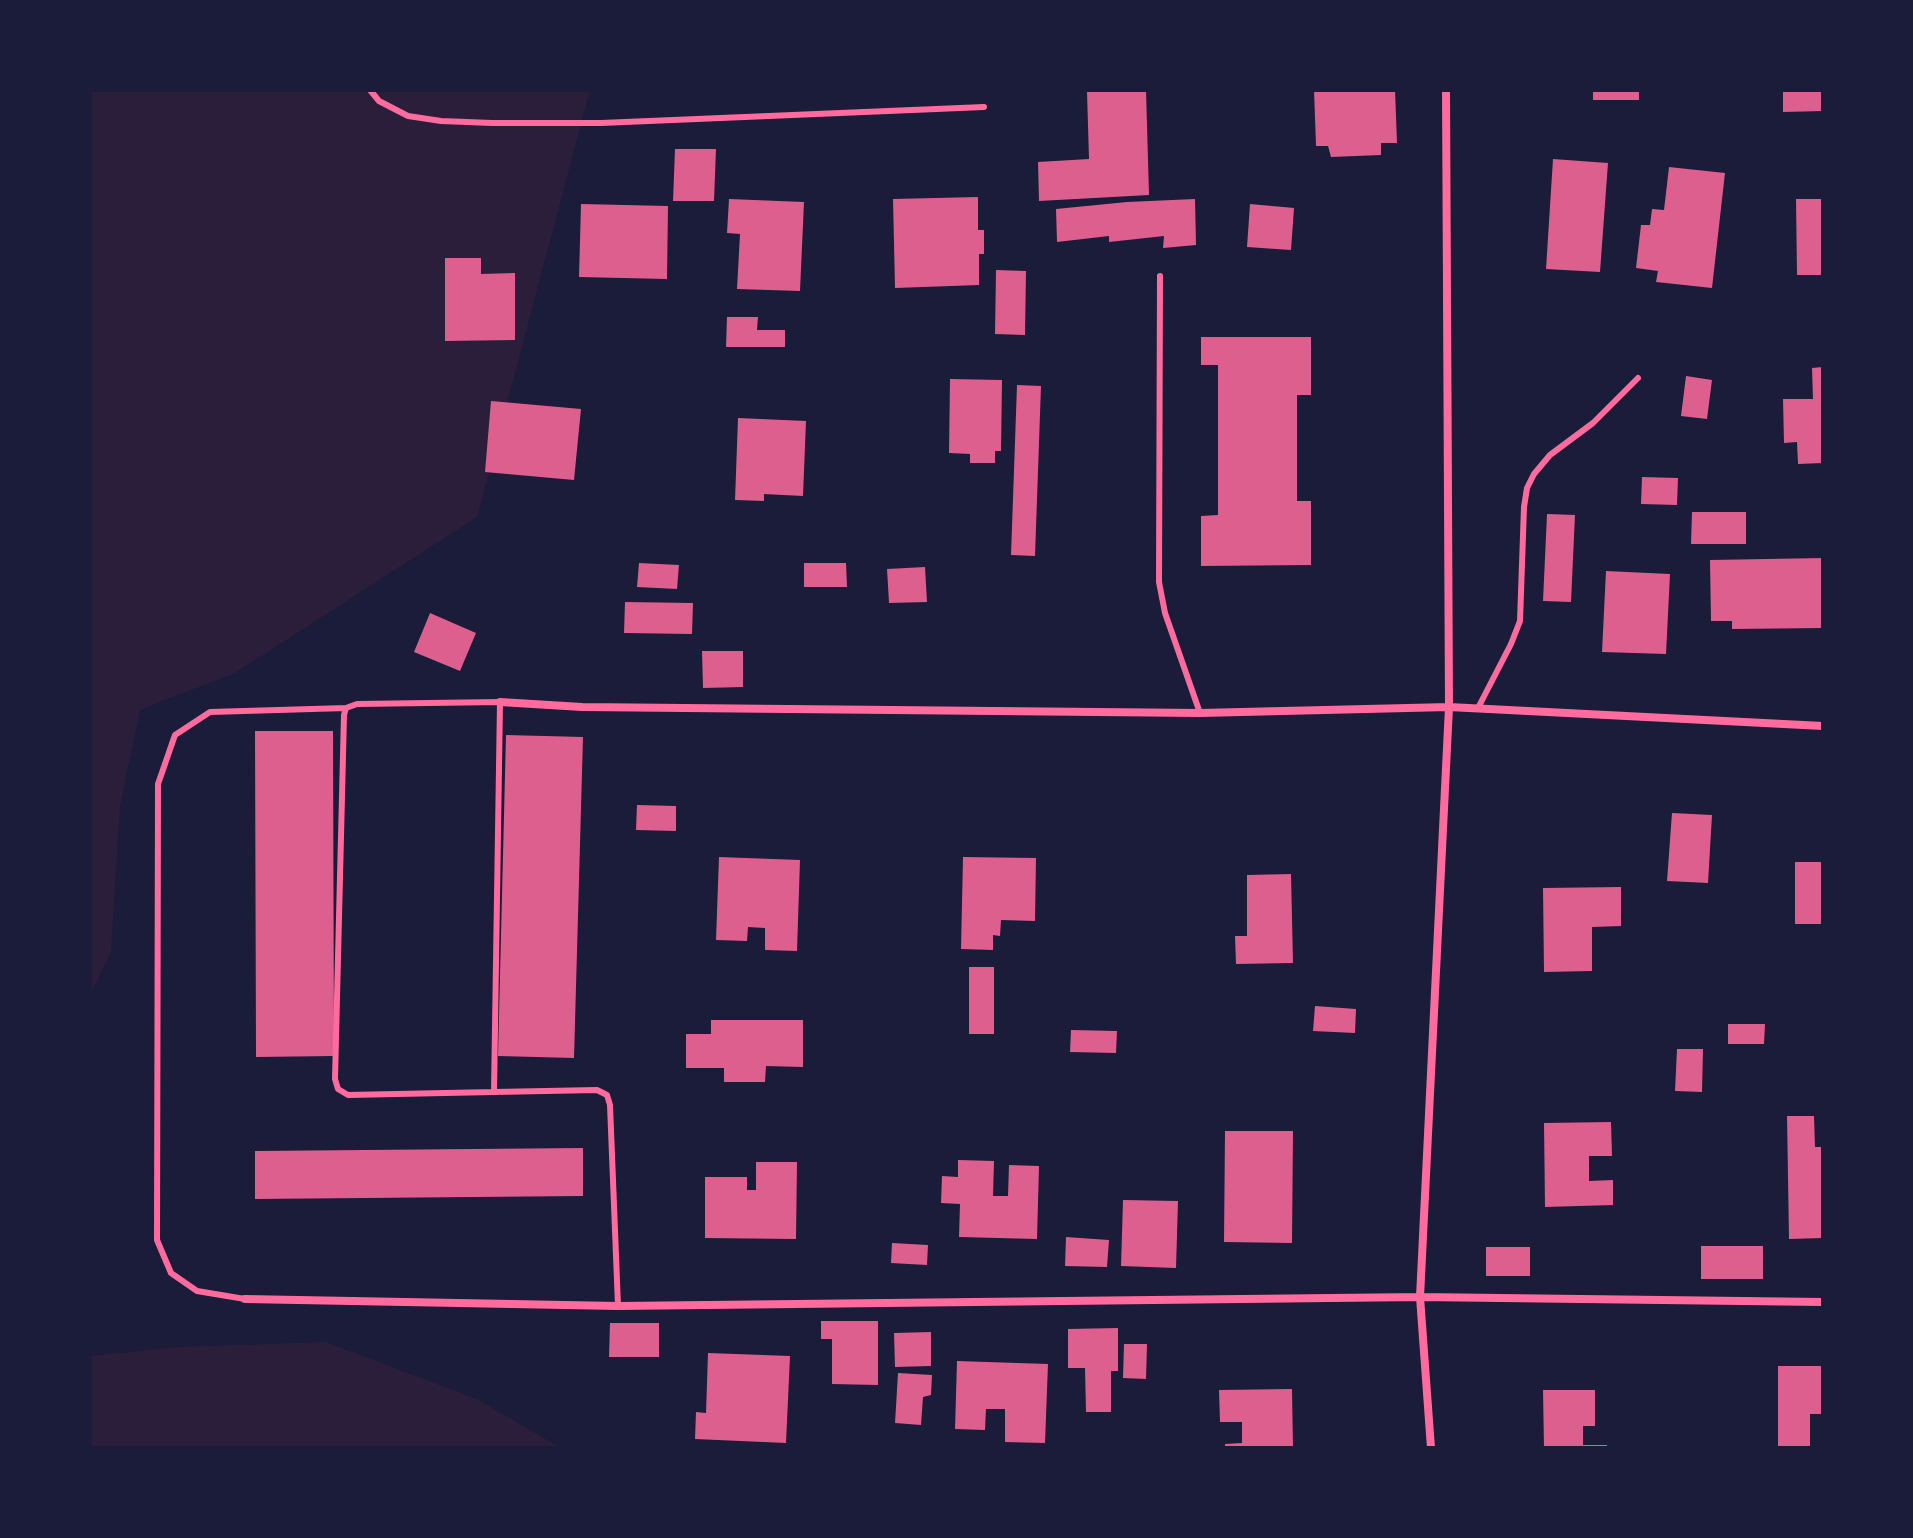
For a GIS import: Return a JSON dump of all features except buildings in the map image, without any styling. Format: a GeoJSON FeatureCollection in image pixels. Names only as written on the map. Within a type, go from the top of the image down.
{"type":"FeatureCollection","features":[{"type":"Feature","properties":{"kind":"street"},"geometry":{"type":"LineString","coordinates":[[1431,1448],[1420,1297],[1449,707],[1446,90]]}},
{"type":"Feature","properties":{"kind":"street"},"geometry":{"type":"LineString","coordinates":[[500,702],[582,707],[1200,713],[1449,707],[1823,726]]}},
{"type":"Feature","properties":{"kind":"street"},"geometry":{"type":"LineString","coordinates":[[245,1299],[618,1306],[1420,1297],[1823,1302]]}},
{"type":"Feature","properties":{"kind":"lane"},"geometry":{"type":"LineString","coordinates":[[370,90],[379,101],[408,116],[492,123],[601,123],[984,107]]}},
{"type":"Feature","properties":{"kind":"lane"},"geometry":{"type":"LineString","coordinates":[[1160,276],[1159,582],[1165,613],[1200,713]]}},
{"type":"Feature","properties":{"kind":"lane"},"geometry":{"type":"LineString","coordinates":[[1478,708],[1520,621],[1527,488],[1550,455],[1593,423],[1638,378]]}},
{"type":"Feature","properties":{"kind":"lane"},"geometry":{"type":"LineString","coordinates":[[245,1299],[197,1291],[171,1273],[157,1240],[158,784],[175,735],[210,712],[346,708],[357,704],[500,702],[494,1092]]}},
{"type":"Feature","properties":{"kind":"lane"},"geometry":{"type":"LineString","coordinates":[[346,708],[335,1079],[338,1089],[348,1095],[597,1090],[607,1095],[610,1105],[618,1306]]}},
{"type":"Feature","properties":{"kind":"shaded area"},"geometry":{"type":"Polygon","coordinates":[[[90,90],[590,90],[477,517],[235,673],[140,710],[120,807],[111,952],[90,995],[90,90]]]}},
{"type":"Feature","properties":{"kind":"shaded area"},"geometry":{"type":"Polygon","coordinates":[[[326,1342],[477,1399],[561,1448],[90,1448],[90,1356],[178,1347],[326,1342]]]}}]}
